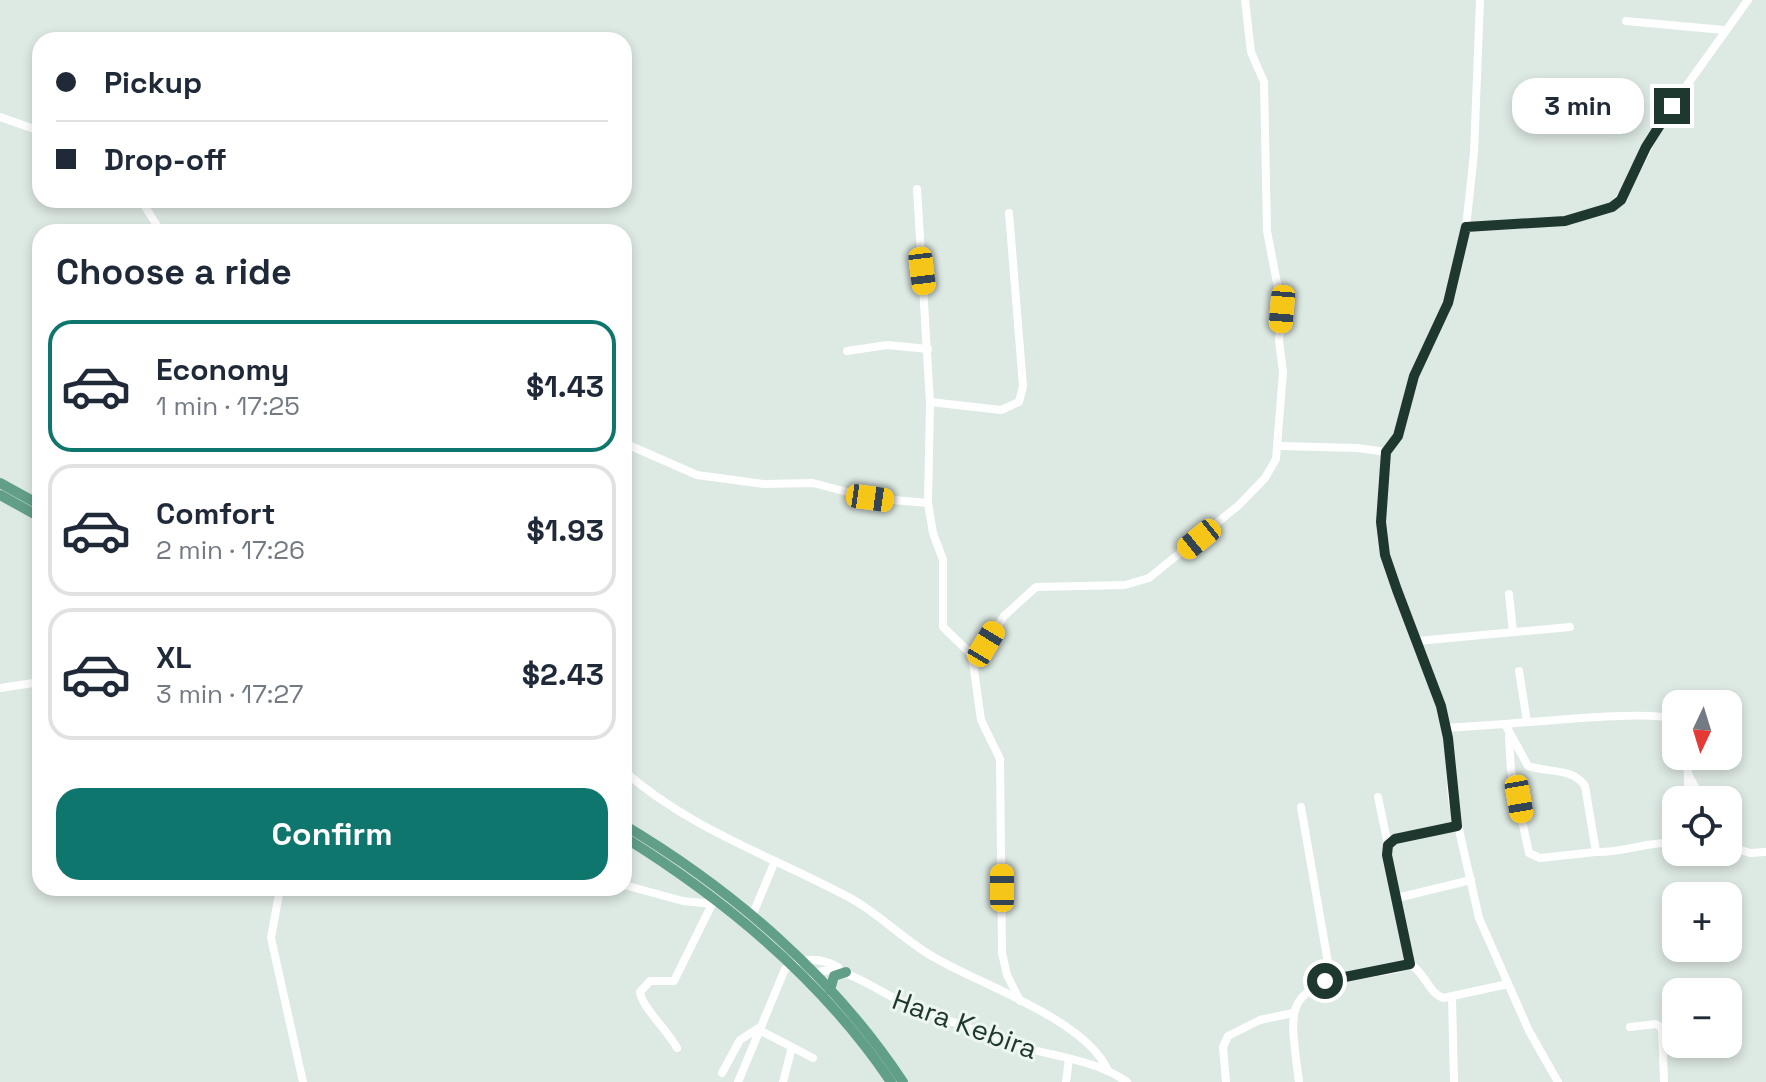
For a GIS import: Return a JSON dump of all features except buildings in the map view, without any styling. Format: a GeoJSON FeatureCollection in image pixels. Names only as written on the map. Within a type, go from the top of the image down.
{"type":"FeatureCollection","features":[{"type":"Feature","properties":{"kind":"main road"},"geometry":{"type":"LineString","coordinates":[[0,483],[32,510]]}},
{"type":"Feature","properties":{"kind":"main road"},"geometry":{"type":"LineString","coordinates":[[0,495],[32,504]]}},
{"type":"Feature","properties":{"kind":"main road"},"geometry":{"type":"LineString","coordinates":[[632,831],[797,962]]}},
{"type":"Feature","properties":{"kind":"main road"},"geometry":{"type":"LineString","coordinates":[[632,842],[715,898],[752,916],[811,976],[903,1082]]}},
{"type":"Feature","properties":{"kind":"main road"},"geometry":{"type":"LineString","coordinates":[[830,990],[834,976],[846,972]]}},
{"type":"Feature","properties":{"kind":"main road"},"geometry":{"type":"LineString","coordinates":[[811,976],[830,990],[886,1065],[891,1082]]}},
{"type":"Feature","properties":{"kind":"street"},"geometry":{"type":"LineString","coordinates":[[972,655],[986,644],[1004,616],[1036,587],[1125,585],[1142,581],[1161,570],[1259,485],[1272,466],[1279,446],[1282,309],[1267,231],[1264,82],[1251,52],[1245,0]]}},
{"type":"Feature","properties":{"kind":"street"},"geometry":{"type":"LineString","coordinates":[[1480,0],[1474,153],[1466,227],[1448,303],[1414,376],[1398,436],[1386,452],[1381,522],[1385,555],[1446,728],[1457,826],[1479,918],[1529,1031],[1558,1082]]}},
{"type":"Feature","properties":{"kind":"street"},"geometry":{"type":"LineString","coordinates":[[1466,227],[1565,221],[1612,207],[1626,191],[1662,120],[1748,0]]}},
{"type":"Feature","properties":{"kind":"street"},"geometry":{"type":"LineString","coordinates":[[1626,21],[1724,30]]}},
{"type":"Feature","properties":{"kind":"street"},"geometry":{"type":"LineString","coordinates":[[0,117],[32,128]]}},
{"type":"Feature","properties":{"kind":"street"},"geometry":{"type":"LineString","coordinates":[[917,189],[930,402],[928,503],[933,533],[943,560],[943,627],[972,655],[981,720],[1000,759],[1002,953],[1007,975],[1020,1001]]}},
{"type":"Feature","properties":{"kind":"street"},"geometry":{"type":"LineString","coordinates":[[930,402],[1001,410],[1019,402],[1023,386],[1009,213]]}},
{"type":"Feature","properties":{"kind":"street"},"geometry":{"type":"LineString","coordinates":[[847,351],[887,345],[928,349]]}},
{"type":"Feature","properties":{"kind":"street"},"geometry":{"type":"LineString","coordinates":[[1279,446],[1358,448],[1386,452]]}},
{"type":"Feature","properties":{"kind":"street"},"geometry":{"type":"LineString","coordinates":[[632,447],[697,475],[772,485],[813,483],[870,498],[928,503]]}},
{"type":"Feature","properties":{"kind":"street"},"geometry":{"type":"LineString","coordinates":[[1509,594],[1513,632]]}},
{"type":"Feature","properties":{"kind":"street"},"geometry":{"type":"LineString","coordinates":[[1417,641],[1570,627]]}},
{"type":"Feature","properties":{"kind":"street"},"geometry":{"type":"LineString","coordinates":[[1519,671],[1527,722]]}},
{"type":"Feature","properties":{"kind":"street"},"geometry":{"type":"LineString","coordinates":[[0,688],[32,683]]}},
{"type":"Feature","properties":{"kind":"street"},"geometry":{"type":"LineString","coordinates":[[1446,728],[1662,716]]}},
{"type":"Feature","properties":{"kind":"street"},"geometry":{"type":"LineString","coordinates":[[1505,724],[1528,766],[1566,773],[1581,780],[1585,786],[1596,852]]}},
{"type":"Feature","properties":{"kind":"street"},"geometry":{"type":"LineString","coordinates":[[1509,736],[1511,770],[1529,853],[1540,858],[1596,852],[1618,853],[1662,844]]}},
{"type":"Feature","properties":{"kind":"street"},"geometry":{"type":"LineString","coordinates":[[1688,770],[1688,786]]}},
{"type":"Feature","properties":{"kind":"street"},"geometry":{"type":"LineString","coordinates":[[1688,773],[1695,786]]}},
{"type":"Feature","properties":{"kind":"street"},"geometry":{"type":"LineString","coordinates":[[632,777],[675,812],[857,902],[936,959],[1020,1001],[1087,1042],[1100,1054],[1108,1071]]}},
{"type":"Feature","properties":{"kind":"street"},"geometry":{"type":"LineString","coordinates":[[1378,797],[1410,964],[1425,975],[1438,997],[1452,997],[1508,984]]}},
{"type":"Feature","properties":{"kind":"street"},"geometry":{"type":"LineString","coordinates":[[1301,807],[1331,980]]}},
{"type":"Feature","properties":{"kind":"street"},"geometry":{"type":"LineString","coordinates":[[1388,845],[1395,839],[1457,826]]}},
{"type":"Feature","properties":{"kind":"street"},"geometry":{"type":"LineString","coordinates":[[1742,850],[1766,852]]}},
{"type":"Feature","properties":{"kind":"street"},"geometry":{"type":"LineString","coordinates":[[752,916],[775,861]]}},
{"type":"Feature","properties":{"kind":"street"},"geometry":{"type":"LineString","coordinates":[[1397,898],[1471,880]]}},
{"type":"Feature","properties":{"kind":"street"},"geometry":{"type":"LineString","coordinates":[[632,887],[683,901],[715,898]]}},
{"type":"Feature","properties":{"kind":"street"},"geometry":{"type":"LineString","coordinates":[[279,896],[271,938],[303,1082]]}},
{"type":"Feature","properties":{"kind":"street"},"geometry":{"type":"LineString","coordinates":[[677,1048],[667,1029],[642,1001],[640,992],[650,981],[674,981],[715,898]]}},
{"type":"Feature","properties":{"kind":"street"},"geometry":{"type":"LineString","coordinates":[[738,1082],[781,975],[797,962],[823,960],[846,972]]}},
{"type":"Feature","properties":{"kind":"street"},"geometry":{"type":"LineString","coordinates":[[1300,1080],[1293,1013],[1305,992],[1331,980],[1410,964]]}},
{"type":"Feature","properties":{"kind":"street","name":"Hara Kebira"},"geometry":{"type":"LineString","coordinates":[[811,976],[834,969],[846,972],[906,1004],[1004,1041],[1108,1071],[1127,1082]]}},
{"type":"Feature","properties":{"kind":"street"},"geometry":{"type":"LineString","coordinates":[[1452,997],[1454,1082]]}},
{"type":"Feature","properties":{"kind":"street"},"geometry":{"type":"LineString","coordinates":[[1226,1082],[1223,1047],[1228,1036],[1260,1020],[1293,1013]]}},
{"type":"Feature","properties":{"kind":"street"},"geometry":{"type":"LineString","coordinates":[[1630,1027],[1656,1024],[1662,1028],[1664,1082]]}},
{"type":"Feature","properties":{"kind":"street"},"geometry":{"type":"LineString","coordinates":[[757,1029],[813,1058]]}},
{"type":"Feature","properties":{"kind":"street"},"geometry":{"type":"LineString","coordinates":[[722,1073],[740,1040],[757,1029]]}},
{"type":"Feature","properties":{"kind":"street"},"geometry":{"type":"LineString","coordinates":[[783,1082],[792,1047]]}},
{"type":"Feature","properties":{"kind":"street"},"geometry":{"type":"LineString","coordinates":[[1066,1082],[1069,1059]]}},
{"type":"Feature","properties":{"kind":"route"},"geometry":{"type":"LineString","coordinates":[[1325,981],[1410,964],[1387,855],[1388,845],[1395,839],[1457,826],[1448,738],[1441,706],[1385,555],[1381,522],[1382,474],[1386,452],[1398,436],[1414,376],[1448,303],[1466,227],[1546,224],[1612,207],[1621,200],[1646,147],[1672,106]]}}]}
